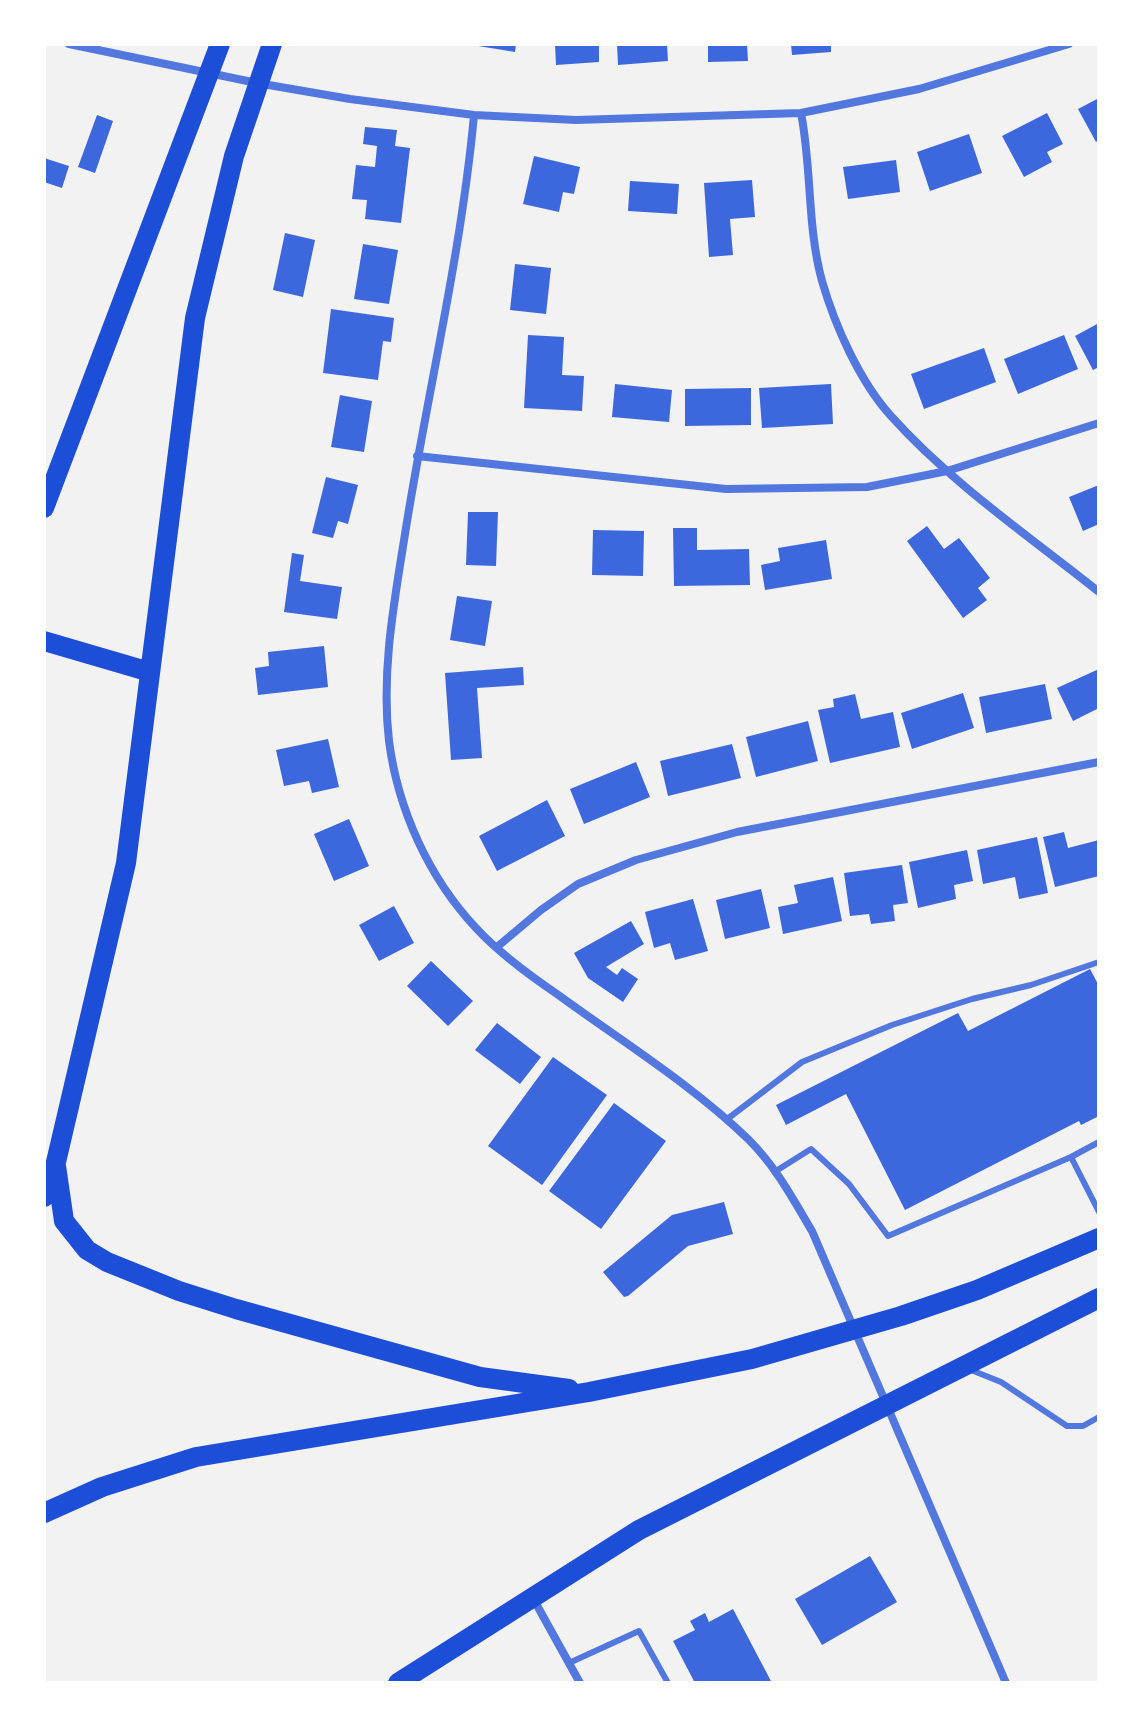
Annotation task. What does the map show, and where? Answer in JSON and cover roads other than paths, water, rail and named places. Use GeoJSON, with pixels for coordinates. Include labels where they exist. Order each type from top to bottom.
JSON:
{"type":"FeatureCollection","features":[{"type":"Feature","properties":{"kind":"main road"},"geometry":{"type":"LineString","coordinates":[[44,508],[220,44]]}},
{"type":"Feature","properties":{"kind":"main road"},"geometry":{"type":"LineString","coordinates":[[44,1197],[56,1162],[126,863],[195,318],[234,156],[272,44]]}},
{"type":"Feature","properties":{"kind":"main road"},"geometry":{"type":"LineString","coordinates":[[44,641],[150,672]]}},
{"type":"Feature","properties":{"kind":"main road"},"geometry":{"type":"LineString","coordinates":[[56,1162],[64,1221],[87,1250],[107,1262],[179,1291],[236,1309],[480,1377],[589,1392]]}},
{"type":"Feature","properties":{"kind":"main road"},"geometry":{"type":"LineString","coordinates":[[44,1513],[102,1487],[196,1457],[589,1392],[752,1359],[901,1316],[977,1290],[1099,1238]]}},
{"type":"Feature","properties":{"kind":"main road"},"geometry":{"type":"LineString","coordinates":[[398,1683],[420,1677],[532,1597],[639,1530],[1099,1299]]}},
{"type":"Feature","properties":{"kind":"street"},"geometry":{"type":"LineString","coordinates":[[69,44],[350,99],[474,115],[576,120],[801,113],[919,89],[1069,44]]}},
{"type":"Feature","properties":{"kind":"street"},"geometry":{"type":"LineString","coordinates":[[801,113],[807,146],[812,221],[822,281],[850,352],[867,385],[890,415],[947,471],[1099,592]]}},
{"type":"Feature","properties":{"kind":"street"},"geometry":{"type":"LineString","coordinates":[[474,115],[468,181],[417,456],[390,630],[386,693],[390,744],[400,791],[414,834],[434,873],[476,929],[531,975],[726,1120],[776,1171],[812,1231],[1006,1683]]}},
{"type":"Feature","properties":{"kind":"street"},"geometry":{"type":"LineString","coordinates":[[417,456],[726,489],[867,487],[947,471],[1099,423]]}},
{"type":"Feature","properties":{"kind":"street"},"geometry":{"type":"LineString","coordinates":[[497,947],[578,884],[636,860],[737,832],[1099,762]]}},
{"type":"Feature","properties":{"kind":"street"},"geometry":{"type":"LineString","coordinates":[[532,1597],[580,1683]]}},
{"type":"Feature","properties":{"kind":"lane"},"geometry":{"type":"LineString","coordinates":[[726,1120],[802,1062],[892,1025],[1099,962]]}},
{"type":"Feature","properties":{"kind":"lane"},"geometry":{"type":"LineString","coordinates":[[776,1171],[811,1149],[849,1184],[888,1236],[1099,1142]]}},
{"type":"Feature","properties":{"kind":"lane"},"geometry":{"type":"LineString","coordinates":[[1071,1157],[1099,1212]]}},
{"type":"Feature","properties":{"kind":"lane"},"geometry":{"type":"LineString","coordinates":[[963,1367],[1001,1382],[1067,1426],[1083,1426],[1099,1417]]}},
{"type":"Feature","properties":{"kind":"lane"},"geometry":{"type":"LineString","coordinates":[[569,1663],[639,1631],[668,1683]]}}]}
